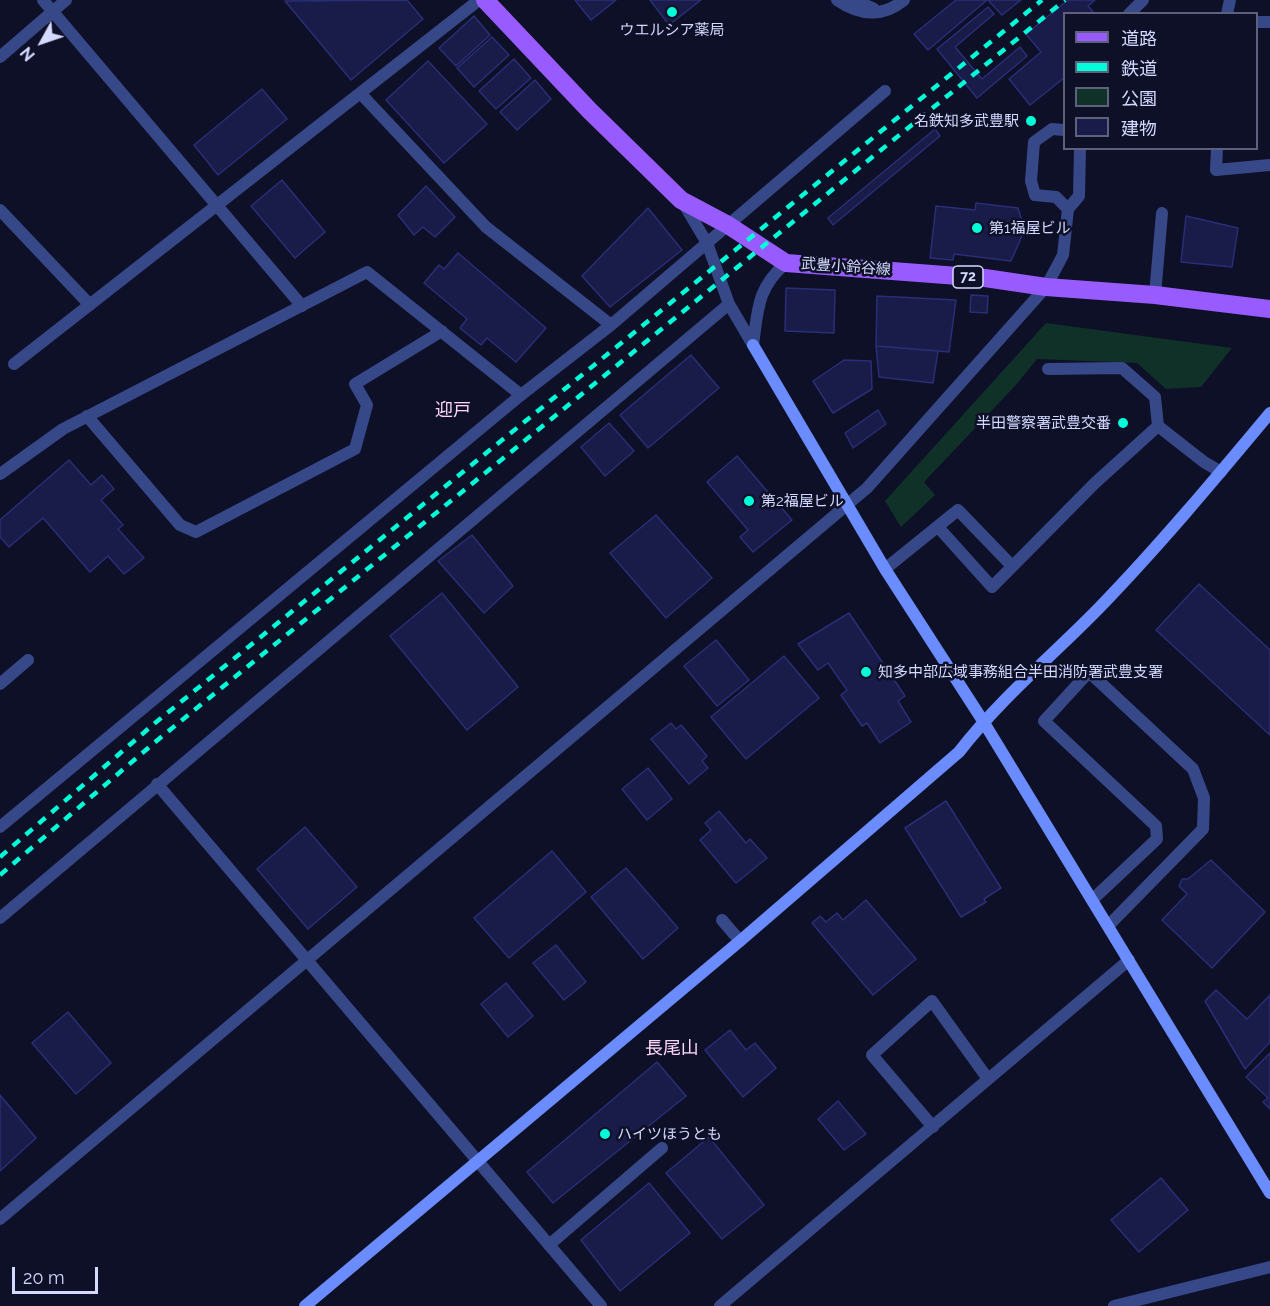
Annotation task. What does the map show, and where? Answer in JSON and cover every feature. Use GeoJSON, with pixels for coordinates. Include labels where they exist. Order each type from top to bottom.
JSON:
{"type":"FeatureCollection","features":[{"type":"Feature","properties":{"kind":"main road","name":"武豊小鈴谷線"},"geometry":{"type":"LineString","coordinates":[[485,0],[589,111],[681,200],[728,225],[786,263],[986,278],[1046,287],[1155,295],[1270,309]]}},
{"type":"Feature","properties":{"kind":"street"},"geometry":{"type":"LineString","coordinates":[[43,0],[302,306]]}},
{"type":"Feature","properties":{"kind":"street"},"geometry":{"type":"LineString","coordinates":[[0,57],[66,0]]}},
{"type":"Feature","properties":{"kind":"street"},"geometry":{"type":"LineString","coordinates":[[14,364],[479,0]]}},
{"type":"Feature","properties":{"kind":"street"},"geometry":{"type":"LineString","coordinates":[[837,0],[857,13],[881,12],[896,7],[904,0]]}},
{"type":"Feature","properties":{"kind":"street"},"geometry":{"type":"LineString","coordinates":[[855,0],[861,5],[881,12]]}},
{"type":"Feature","properties":{"kind":"street"},"geometry":{"type":"LineString","coordinates":[[1131,12],[1143,0]]}},
{"type":"Feature","properties":{"kind":"street"},"geometry":{"type":"LineString","coordinates":[[0,826],[521,395],[611,325],[885,91]]}},
{"type":"Feature","properties":{"kind":"street"},"geometry":{"type":"LineString","coordinates":[[361,94],[486,226],[611,325]]}},
{"type":"Feature","properties":{"kind":"street"},"geometry":{"type":"LineString","coordinates":[[1063,130],[1052,129],[1034,142],[1030,181],[1035,195],[1056,197],[1068,209]]}},
{"type":"Feature","properties":{"kind":"street"},"geometry":{"type":"LineString","coordinates":[[0,1219],[867,488],[1046,287],[1063,255],[1068,209],[1079,196],[1080,150]]}},
{"type":"Feature","properties":{"kind":"street"},"geometry":{"type":"LineString","coordinates":[[1217,150],[1216,170],[1270,165]]}},
{"type":"Feature","properties":{"kind":"street"},"geometry":{"type":"LineString","coordinates":[[681,200],[707,243],[729,304],[885,569],[983,721],[1269,1188]]}},
{"type":"Feature","properties":{"kind":"street"},"geometry":{"type":"LineString","coordinates":[[0,210],[90,305]]}},
{"type":"Feature","properties":{"kind":"street"},"geometry":{"type":"LineString","coordinates":[[1155,295],[1162,213]]}},
{"type":"Feature","properties":{"kind":"street"},"geometry":{"type":"LineString","coordinates":[[753,345],[761,295],[770,277],[786,263]]}},
{"type":"Feature","properties":{"kind":"street"},"geometry":{"type":"LineString","coordinates":[[0,474],[63,429],[367,272],[521,395]]}},
{"type":"Feature","properties":{"kind":"street"},"geometry":{"type":"LineString","coordinates":[[0,918],[729,304]]}},
{"type":"Feature","properties":{"kind":"street"},"geometry":{"type":"LineString","coordinates":[[87,416],[180,525],[196,532],[355,449],[367,405],[355,384],[442,331]]}},
{"type":"Feature","properties":{"kind":"street"},"geometry":{"type":"LineString","coordinates":[[1048,369],[1122,368],[1155,397],[1158,426],[1204,462],[1221,472]]}},
{"type":"Feature","properties":{"kind":"street"},"geometry":{"type":"LineString","coordinates":[[305,1306],[740,941],[960,752],[983,721],[1101,606],[1221,472],[1270,413]]}},
{"type":"Feature","properties":{"kind":"street"},"geometry":{"type":"LineString","coordinates":[[938,527],[992,587],[1095,483],[1158,426]]}},
{"type":"Feature","properties":{"kind":"street"},"geometry":{"type":"LineString","coordinates":[[885,569],[958,510],[1012,566]]}},
{"type":"Feature","properties":{"kind":"street"},"geometry":{"type":"LineString","coordinates":[[0,684],[28,660]]}},
{"type":"Feature","properties":{"kind":"street"},"geometry":{"type":"LineString","coordinates":[[1092,900],[1157,839],[1156,826],[1044,720],[1089,672],[1193,769],[1204,798],[1203,829],[1108,926]]}},
{"type":"Feature","properties":{"kind":"street"},"geometry":{"type":"LineString","coordinates":[[157,784],[601,1306]]}},
{"type":"Feature","properties":{"kind":"street"},"geometry":{"type":"LineString","coordinates":[[722,920],[740,941]]}},
{"type":"Feature","properties":{"kind":"street"},"geometry":{"type":"LineString","coordinates":[[720,1306],[1129,960]]}},
{"type":"Feature","properties":{"kind":"street"},"geometry":{"type":"LineString","coordinates":[[933,1127],[872,1055],[932,1001],[988,1079]]}},
{"type":"Feature","properties":{"kind":"street"},"geometry":{"type":"LineString","coordinates":[[549,1245],[662,1148]]}},
{"type":"Feature","properties":{"kind":"street"},"geometry":{"type":"LineString","coordinates":[[1113,1306],[1270,1267]]}},
{"type":"Feature","properties":{"kind":"green space"},"geometry":{"type":"Polygon","coordinates":[[[1046,323],[1232,348],[1201,387],[1166,389],[1137,363],[1037,359],[1015,386],[924,482],[935,495],[901,527],[885,501],[1046,323]]]}},
{"type":"Feature","properties":{"kind":"building"},"geometry":{"type":"Polygon","coordinates":[[[407,0],[423,19],[351,80],[285,1],[407,0]]]}},
{"type":"Feature","properties":{"kind":"building"},"geometry":{"type":"Polygon","coordinates":[[[575,0],[616,0],[591,20],[575,0]]]}},
{"type":"Feature","properties":{"kind":"building","name":"ウエルシア薬局"},"geometry":{"type":"Polygon","coordinates":[[[650,0],[701,0],[669,25],[650,0]]]}},
{"type":"Feature","properties":{"kind":"building"},"geometry":{"type":"Polygon","coordinates":[[[956,0],[987,0],[928,50],[914,34],[956,0]]]}},
{"type":"Feature","properties":{"kind":"building"},"geometry":{"type":"Polygon","coordinates":[[[988,0],[1021,0],[1002,15],[988,0]]]}},
{"type":"Feature","properties":{"kind":"building"},"geometry":{"type":"Polygon","coordinates":[[[1068,0],[1095,0],[1088,6],[1093,12],[1063,12],[1063,79],[1030,105],[1009,79],[1041,52],[1026,34],[1068,0]]]}},
{"type":"Feature","properties":{"kind":"building"},"geometry":{"type":"Polygon","coordinates":[[[988,7],[994,14],[955,47],[982,79],[1020,47],[1027,56],[977,98],[937,49],[988,7]]]}},
{"type":"Feature","properties":{"kind":"building"},"geometry":{"type":"Polygon","coordinates":[[[474,16],[490,35],[456,66],[439,48],[474,16]]]}},
{"type":"Feature","properties":{"kind":"building"},"geometry":{"type":"Polygon","coordinates":[[[492,37],[509,55],[474,87],[457,68],[492,37]]]}},
{"type":"Feature","properties":{"kind":"building"},"geometry":{"type":"Polygon","coordinates":[[[514,59],[531,78],[496,109],[479,91],[514,59]]]}},
{"type":"Feature","properties":{"kind":"building"},"geometry":{"type":"Polygon","coordinates":[[[428,61],[487,124],[444,163],[386,100],[428,61]]]}},
{"type":"Feature","properties":{"kind":"building"},"geometry":{"type":"Polygon","coordinates":[[[535,80],[551,99],[517,130],[500,112],[535,80]]]}},
{"type":"Feature","properties":{"kind":"building"},"geometry":{"type":"Polygon","coordinates":[[[262,89],[287,119],[218,175],[194,145],[262,89]]]}},
{"type":"Feature","properties":{"kind":"building"},"geometry":{"type":"Polygon","coordinates":[[[935,129],[940,136],[833,225],[828,218],[935,129]]]}},
{"type":"Feature","properties":{"kind":"building"},"geometry":{"type":"Polygon","coordinates":[[[282,180],[325,232],[295,258],[251,206],[282,180]]]}},
{"type":"Feature","properties":{"kind":"building"},"geometry":{"type":"Polygon","coordinates":[[[426,186],[455,217],[435,237],[423,227],[414,235],[398,215],[426,186]]]}},
{"type":"Feature","properties":{"kind":"building","name":"第1福屋ビル"},"geometry":{"type":"Polygon","coordinates":[[[976,203],[1018,208],[1022,221],[1022,236],[1011,261],[954,254],[953,260],[930,258],[936,206],[975,210],[976,203]]]}},
{"type":"Feature","properties":{"kind":"building"},"geometry":{"type":"Polygon","coordinates":[[[648,208],[682,250],[610,307],[582,276],[648,208]]]}},
{"type":"Feature","properties":{"kind":"building"},"geometry":{"type":"Polygon","coordinates":[[[1186,216],[1238,228],[1232,267],[1181,262],[1186,216]]]}},
{"type":"Feature","properties":{"kind":"building"},"geometry":{"type":"Polygon","coordinates":[[[458,253],[546,328],[516,362],[487,338],[481,345],[460,328],[467,319],[424,283],[439,265],[444,269],[458,253]]]}},
{"type":"Feature","properties":{"kind":"building"},"geometry":{"type":"Polygon","coordinates":[[[786,288],[835,290],[834,333],[785,331],[786,288]]]}},
{"type":"Feature","properties":{"kind":"building"},"geometry":{"type":"Polygon","coordinates":[[[971,295],[988,296],[987,313],[970,312],[971,295]]]}},
{"type":"Feature","properties":{"kind":"building"},"geometry":{"type":"Polygon","coordinates":[[[877,296],[956,300],[949,352],[876,346],[877,296]]]}},
{"type":"Feature","properties":{"kind":"building"},"geometry":{"type":"Polygon","coordinates":[[[876,346],[938,351],[933,383],[879,377],[876,346]]]}},
{"type":"Feature","properties":{"kind":"building"},"geometry":{"type":"Polygon","coordinates":[[[691,355],[719,388],[648,448],[620,415],[691,355]]]}},
{"type":"Feature","properties":{"kind":"building"},"geometry":{"type":"Polygon","coordinates":[[[844,360],[871,361],[872,389],[833,413],[813,381],[844,360]]]}},
{"type":"Feature","properties":{"kind":"building"},"geometry":{"type":"Polygon","coordinates":[[[878,410],[886,424],[853,448],[845,433],[878,410]]]}},
{"type":"Feature","properties":{"kind":"building"},"geometry":{"type":"Polygon","coordinates":[[[609,423],[634,451],[605,476],[581,447],[609,423]]]}},
{"type":"Feature","properties":{"kind":"building","name":"第2福屋ビル"},"geometry":{"type":"Polygon","coordinates":[[[737,456],[792,520],[753,552],[740,537],[748,530],[707,482],[737,456]]]}},
{"type":"Feature","properties":{"kind":"building"},"geometry":{"type":"Polygon","coordinates":[[[69,460],[91,485],[102,475],[114,489],[101,500],[123,525],[118,529],[144,558],[124,574],[108,556],[90,572],[43,518],[9,547],[0,537],[0,520],[69,460]]]}},
{"type":"Feature","properties":{"kind":"building"},"geometry":{"type":"Polygon","coordinates":[[[656,515],[712,578],[666,618],[610,553],[656,515]]]}},
{"type":"Feature","properties":{"kind":"building"},"geometry":{"type":"Polygon","coordinates":[[[472,535],[513,586],[484,613],[438,561],[472,535]]]}},
{"type":"Feature","properties":{"kind":"building"},"geometry":{"type":"Polygon","coordinates":[[[1199,584],[1270,650],[1270,735],[1156,630],[1199,584]]]}},
{"type":"Feature","properties":{"kind":"building"},"geometry":{"type":"Polygon","coordinates":[[[442,593],[518,687],[467,730],[390,636],[442,593]]]}},
{"type":"Feature","properties":{"kind":"building"},"geometry":{"type":"Polygon","coordinates":[[[849,613],[905,696],[898,701],[911,722],[880,743],[867,723],[862,726],[841,695],[847,690],[828,663],[818,670],[798,644],[849,613]]]}},
{"type":"Feature","properties":{"kind":"building"},"geometry":{"type":"Polygon","coordinates":[[[716,640],[749,680],[717,706],[684,666],[716,640]]]}},
{"type":"Feature","properties":{"kind":"building"},"geometry":{"type":"Polygon","coordinates":[[[784,656],[819,698],[746,759],[711,717],[784,656]]]}},
{"type":"Feature","properties":{"kind":"building"},"geometry":{"type":"Polygon","coordinates":[[[671,723],[676,729],[681,725],[707,756],[702,761],[708,768],[689,784],[651,739],[671,723]]]}},
{"type":"Feature","properties":{"kind":"building"},"geometry":{"type":"Polygon","coordinates":[[[648,768],[672,799],[647,820],[622,789],[648,768]]]}},
{"type":"Feature","properties":{"kind":"building"},"geometry":{"type":"Polygon","coordinates":[[[946,801],[1001,888],[984,899],[986,902],[961,917],[905,828],[946,801]]]}},
{"type":"Feature","properties":{"kind":"building"},"geometry":{"type":"Polygon","coordinates":[[[719,811],[746,843],[750,839],[767,858],[736,883],[700,840],[711,830],[705,823],[719,811]]]}},
{"type":"Feature","properties":{"kind":"building"},"geometry":{"type":"Polygon","coordinates":[[[305,827],[357,887],[308,929],[257,869],[305,827]]]}},
{"type":"Feature","properties":{"kind":"building"},"geometry":{"type":"Polygon","coordinates":[[[552,851],[586,892],[509,958],[474,918],[552,851]]]}},
{"type":"Feature","properties":{"kind":"building"},"geometry":{"type":"Polygon","coordinates":[[[1211,860],[1265,912],[1212,968],[1162,920],[1187,894],[1179,886],[1182,879],[1188,879],[1211,860]]]}},
{"type":"Feature","properties":{"kind":"building"},"geometry":{"type":"Polygon","coordinates":[[[626,868],[678,928],[643,959],[591,897],[626,868]]]}},
{"type":"Feature","properties":{"kind":"building"},"geometry":{"type":"Polygon","coordinates":[[[866,900],[916,959],[873,995],[812,923],[820,916],[826,922],[837,913],[843,920],[866,900]]]}},
{"type":"Feature","properties":{"kind":"building"},"geometry":{"type":"Polygon","coordinates":[[[556,945],[586,982],[564,1000],[533,963],[556,945]]]}},
{"type":"Feature","properties":{"kind":"building"},"geometry":{"type":"Polygon","coordinates":[[[506,983],[533,1016],[508,1037],[481,1004],[506,983]]]}},
{"type":"Feature","properties":{"kind":"building"},"geometry":{"type":"Polygon","coordinates":[[[1216,990],[1247,1019],[1270,995],[1270,1042],[1245,1069],[1205,1001],[1216,990]]]}},
{"type":"Feature","properties":{"kind":"building"},"geometry":{"type":"Polygon","coordinates":[[[68,1012],[111,1063],[76,1094],[32,1043],[68,1012]]]}},
{"type":"Feature","properties":{"kind":"building"},"geometry":{"type":"Polygon","coordinates":[[[730,1030],[746,1050],[755,1043],[776,1068],[743,1097],[705,1050],[730,1030]]]}},
{"type":"Feature","properties":{"kind":"building"},"geometry":{"type":"Polygon","coordinates":[[[1270,1053],[1270,1109],[1263,1102],[1268,1098],[1246,1077],[1270,1053]]]}},
{"type":"Feature","properties":{"kind":"building","name":"ハイツほうとも"},"geometry":{"type":"Polygon","coordinates":[[[657,1062],[686,1096],[553,1203],[527,1172],[657,1062]]]}},
{"type":"Feature","properties":{"kind":"building"},"geometry":{"type":"Polygon","coordinates":[[[0,1095],[36,1138],[0,1171],[0,1095]]]}},
{"type":"Feature","properties":{"kind":"building"},"geometry":{"type":"Polygon","coordinates":[[[838,1101],[866,1134],[844,1150],[818,1119],[838,1101]]]}},
{"type":"Feature","properties":{"kind":"building"},"geometry":{"type":"Polygon","coordinates":[[[709,1137],[764,1205],[722,1239],[666,1173],[709,1137]]]}},
{"type":"Feature","properties":{"kind":"building"},"geometry":{"type":"Polygon","coordinates":[[[1161,1178],[1188,1210],[1139,1252],[1111,1220],[1161,1178]]]}},
{"type":"Feature","properties":{"kind":"building"},"geometry":{"type":"Polygon","coordinates":[[[649,1183],[690,1233],[620,1291],[581,1240],[649,1183]]]}},
{"type":"Feature","properties":{"kind":"railway"},"geometry":{"type":"LineString","coordinates":[[0,857],[155,723],[1042,0]]}},
{"type":"Feature","properties":{"kind":"railway"},"geometry":{"type":"LineString","coordinates":[[0,875],[154,743],[1065,0]]}},
{"type":"Feature","properties":{"kind":"place","name":"ウエルシア薬局"},"geometry":{"type":"Point","coordinates":[672,12]}},
{"type":"Feature","properties":{"kind":"place","name":"名鉄知多武豊駅"},"geometry":{"type":"Point","coordinates":[1031,121]}},
{"type":"Feature","properties":{"kind":"place","name":"第1福屋ビル"},"geometry":{"type":"Point","coordinates":[977,228]}},
{"type":"Feature","properties":{"kind":"place","name":"半田警察署武豊交番"},"geometry":{"type":"Point","coordinates":[1123,423]}},
{"type":"Feature","properties":{"kind":"place","name":"第2福屋ビル"},"geometry":{"type":"Point","coordinates":[749,501]}},
{"type":"Feature","properties":{"kind":"place","name":"知多中部広域事務組合半田消防署武豊支署"},"geometry":{"type":"Point","coordinates":[866,672]}},
{"type":"Feature","properties":{"kind":"place","name":"ハイツほうとも"},"geometry":{"type":"Point","coordinates":[605,1134]}},
{"type":"Feature","properties":{"kind":"district","name":"迎戸"},"geometry":{"type":"Point","coordinates":[453,411]}},
{"type":"Feature","properties":{"kind":"district","name":"長尾山"},"geometry":{"type":"Point","coordinates":[672,1049]}}]}
